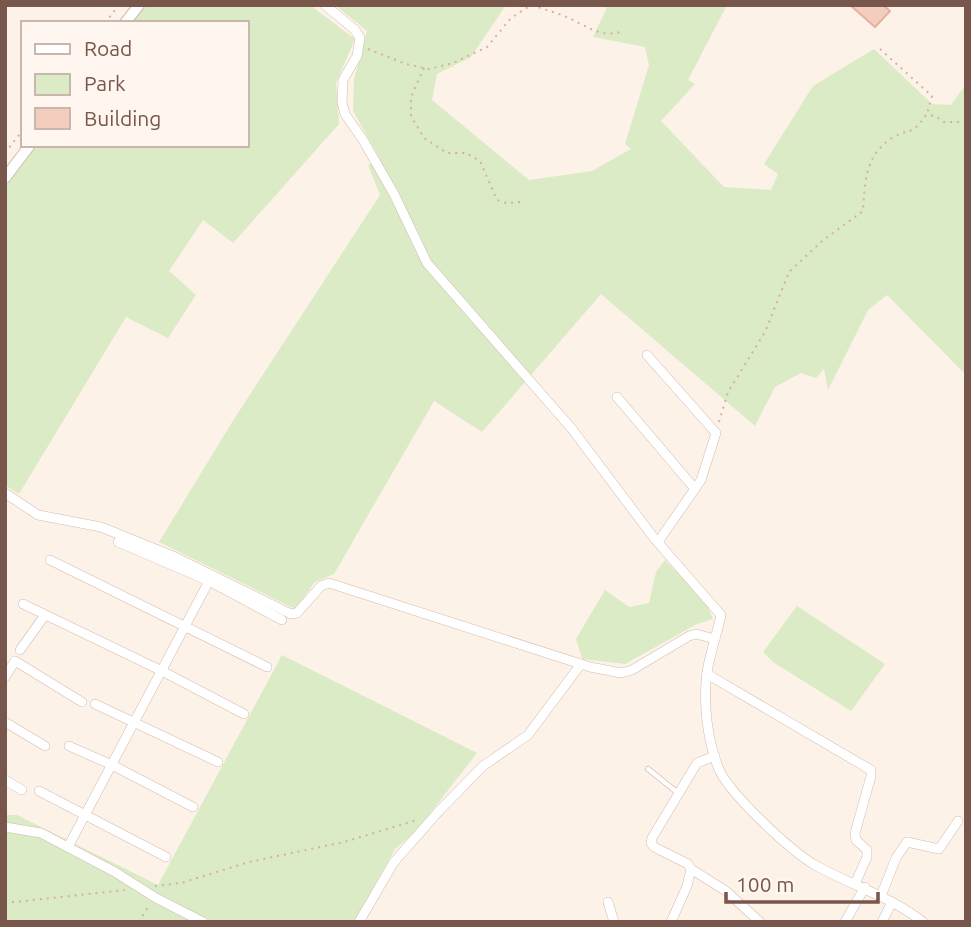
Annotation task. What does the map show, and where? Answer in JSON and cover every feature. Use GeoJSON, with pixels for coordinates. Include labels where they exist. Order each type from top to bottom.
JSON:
{"type":"FeatureCollection","features":[{"type":"Feature","properties":{"kind":"street"},"geometry":{"type":"LineString","coordinates":[[127,21],[139,5]]}},
{"type":"Feature","properties":{"kind":"street"},"geometry":{"type":"LineString","coordinates":[[325,5],[355,30],[360,38],[360,47],[343,80],[342,102],[345,114],[394,194],[427,263],[572,429],[658,542],[721,615],[707,674],[707,720],[718,769],[762,822],[811,863],[881,896],[923,922]]}},
{"type":"Feature","properties":{"kind":"street"},"geometry":{"type":"LineString","coordinates":[[5,178],[28,147]]}},
{"type":"Feature","properties":{"kind":"street"},"geometry":{"type":"LineString","coordinates":[[647,355],[716,433],[701,480],[658,542]]}},
{"type":"Feature","properties":{"kind":"street"},"geometry":{"type":"LineString","coordinates":[[617,397],[695,489]]}},
{"type":"Feature","properties":{"kind":"street"},"geometry":{"type":"LineString","coordinates":[[5,493],[38,515],[101,527],[175,557],[291,614],[297,613],[321,586],[329,583],[581,664],[621,673],[632,670],[688,636],[696,634],[715,639]]}},
{"type":"Feature","properties":{"kind":"street"},"geometry":{"type":"LineString","coordinates":[[118,542],[209,581],[282,620]]}},
{"type":"Feature","properties":{"kind":"street"},"geometry":{"type":"LineString","coordinates":[[50,560],[267,667]]}},
{"type":"Feature","properties":{"kind":"street"},"geometry":{"type":"LineString","coordinates":[[68,847],[209,581]]}},
{"type":"Feature","properties":{"kind":"street"},"geometry":{"type":"LineString","coordinates":[[23,604],[244,714]]}},
{"type":"Feature","properties":{"kind":"street"},"geometry":{"type":"LineString","coordinates":[[20,650],[45,615]]}},
{"type":"Feature","properties":{"kind":"street"},"geometry":{"type":"LineString","coordinates":[[6,676],[15,660],[82,702]]}},
{"type":"Feature","properties":{"kind":"street"},"geometry":{"type":"LineString","coordinates":[[359,922],[394,862],[483,766],[528,735],[581,664]]}},
{"type":"Feature","properties":{"kind":"street"},"geometry":{"type":"LineString","coordinates":[[707,674],[871,770],[855,833],[856,840],[867,850],[867,857],[860,886],[845,922]]}},
{"type":"Feature","properties":{"kind":"street"},"geometry":{"type":"LineString","coordinates":[[95,704],[218,762]]}},
{"type":"Feature","properties":{"kind":"street"},"geometry":{"type":"LineString","coordinates":[[5,722],[44,746]]}},
{"type":"Feature","properties":{"kind":"street"},"geometry":{"type":"LineString","coordinates":[[69,746],[193,807]]}},
{"type":"Feature","properties":{"kind":"street"},"geometry":{"type":"LineString","coordinates":[[715,756],[697,763],[651,843],[688,864],[691,869],[726,891],[760,922]]}},
{"type":"Feature","properties":{"kind":"street"},"geometry":{"type":"LineString","coordinates":[[5,780],[22,790]]}},
{"type":"Feature","properties":{"kind":"street"},"geometry":{"type":"LineString","coordinates":[[39,791],[166,857]]}},
{"type":"Feature","properties":{"kind":"street"},"geometry":{"type":"LineString","coordinates":[[881,896],[907,842],[939,849],[958,821]]}},
{"type":"Feature","properties":{"kind":"street"},"geometry":{"type":"LineString","coordinates":[[5,827],[41,832],[203,922]]}},
{"type":"Feature","properties":{"kind":"street"},"geometry":{"type":"LineString","coordinates":[[671,922],[687,886],[691,869]]}},
{"type":"Feature","properties":{"kind":"street"},"geometry":{"type":"LineString","coordinates":[[608,902],[614,922]]}},
{"type":"Feature","properties":{"kind":"street"},"geometry":{"type":"LineString","coordinates":[[882,922],[892,902]]}},
{"type":"Feature","properties":{"kind":"lane"},"geometry":{"type":"LineString","coordinates":[[648,769],[678,793]]}},
{"type":"Feature","properties":{"kind":"path"},"geometry":{"type":"LineString","coordinates":[[107,21],[119,5]]}},
{"type":"Feature","properties":{"kind":"path"},"geometry":{"type":"LineString","coordinates":[[360,47],[429,69],[487,47],[511,18],[532,5],[570,18],[590,30],[613,34],[620,32]]}},
{"type":"Feature","properties":{"kind":"path"},"geometry":{"type":"LineString","coordinates":[[716,433],[728,393],[765,332],[789,272],[822,241],[863,211],[865,177],[872,155],[893,137],[916,130],[926,115],[932,96],[880,49]]}},
{"type":"Feature","properties":{"kind":"path"},"geometry":{"type":"LineString","coordinates":[[424,68],[411,97],[411,116],[424,138],[447,153],[466,153],[480,161],[496,200],[506,203],[520,202]]}},
{"type":"Feature","properties":{"kind":"path"},"geometry":{"type":"LineString","coordinates":[[926,115],[935,116],[944,122],[966,122]]}},
{"type":"Feature","properties":{"kind":"path"},"geometry":{"type":"LineString","coordinates":[[5,153],[21,133]]}},
{"type":"Feature","properties":{"kind":"path"},"geometry":{"type":"LineString","coordinates":[[5,903],[181,883],[249,862],[344,842],[435,815]]}},
{"type":"Feature","properties":{"kind":"green space"},"geometry":{"type":"Polygon","coordinates":[[[145,5],[310,5],[355,39],[336,83],[339,124],[233,243],[203,220],[169,271],[196,295],[168,338],[126,317],[19,494],[5,485],[5,184],[33,147],[248,147],[248,21],[133,21],[145,5]]]}},
{"type":"Feature","properties":{"kind":"green space"},"geometry":{"type":"Polygon","coordinates":[[[335,5],[506,5],[471,57],[437,74],[432,100],[529,180],[592,171],[631,149],[625,144],[649,65],[645,47],[593,37],[608,5],[727,5],[688,80],[695,84],[661,121],[724,187],[771,190],[778,174],[764,164],[813,86],[874,49],[932,104],[951,105],[966,84],[966,375],[887,295],[868,310],[828,390],[824,369],[816,378],[801,373],[775,387],[755,426],[601,294],[482,432],[434,401],[334,574],[315,582],[295,609],[159,542],[234,419],[380,195],[368,165],[380,159],[353,111],[354,79],[367,31],[335,5]]]}},
{"type":"Feature","properties":{"kind":"green space"},"geometry":{"type":"Polygon","coordinates":[[[665,560],[706,602],[713,619],[697,624],[625,664],[582,659],[576,639],[605,590],[629,607],[649,603],[656,572],[665,560]]]}},
{"type":"Feature","properties":{"kind":"green space"},"geometry":{"type":"Polygon","coordinates":[[[797,606],[885,664],[851,711],[773,662],[763,652],[797,606]]]}},
{"type":"Feature","properties":{"kind":"green space"},"geometry":{"type":"Polygon","coordinates":[[[282,655],[477,753],[417,830],[395,849],[354,922],[5,922],[5,815],[17,815],[158,885],[282,655]]]}},
{"type":"Feature","properties":{"kind":"building"},"geometry":{"type":"Polygon","coordinates":[[[850,5],[883,5],[890,11],[875,27],[850,5]]]}}]}
